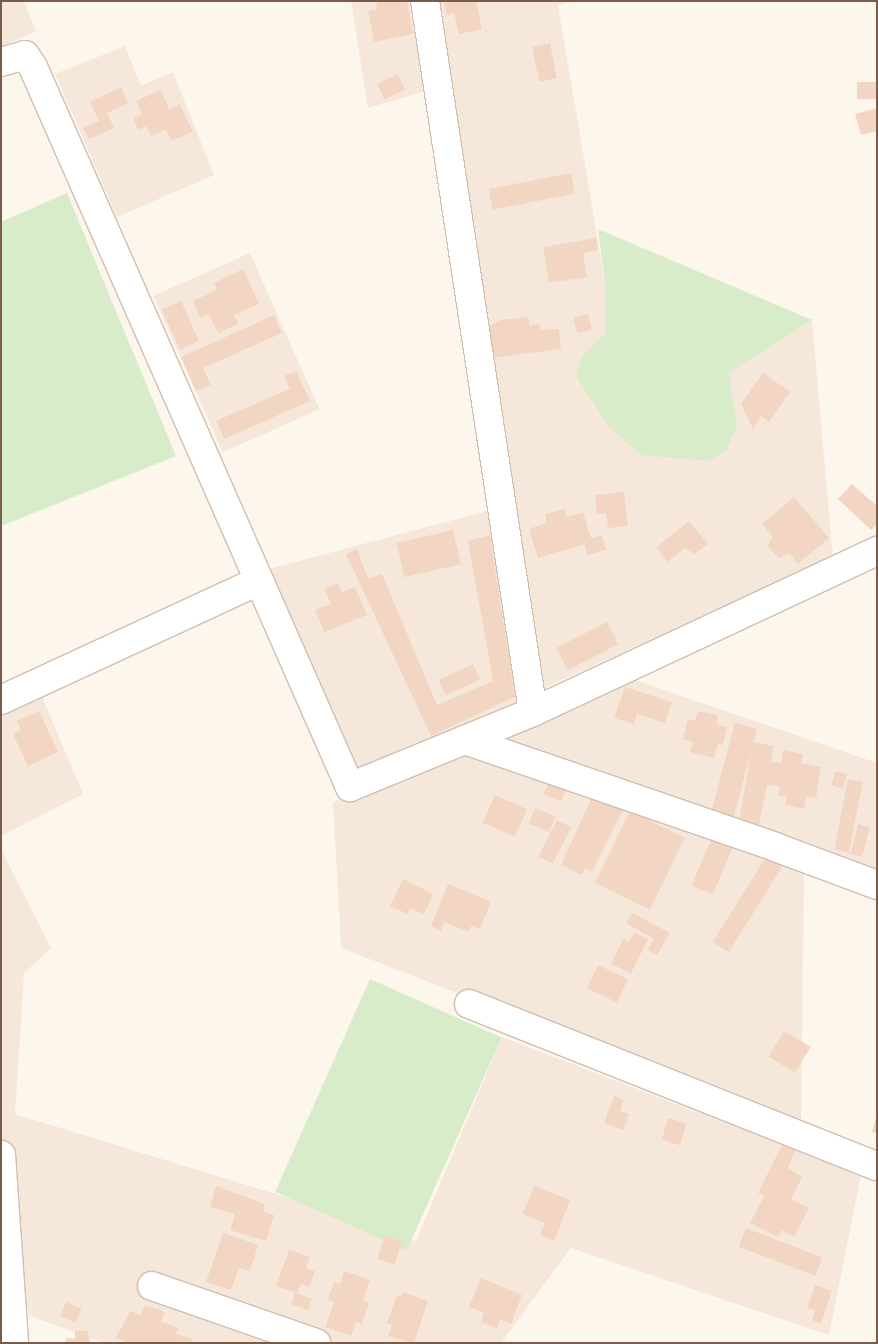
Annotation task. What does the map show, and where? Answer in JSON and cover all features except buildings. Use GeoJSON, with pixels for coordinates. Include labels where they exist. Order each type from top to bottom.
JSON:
{"type":"FeatureCollection","features":[{"type":"Feature","properties":{"kind":"street"},"geometry":{"type":"LineString","coordinates":[[425,1],[533,712]]}},
{"type":"Feature","properties":{"kind":"street"},"geometry":{"type":"LineString","coordinates":[[1,62],[25,56],[33,67],[350,787],[533,712],[877,551]]}},
{"type":"Feature","properties":{"kind":"street"},"geometry":{"type":"LineString","coordinates":[[1,700],[259,581]]}},
{"type":"Feature","properties":{"kind":"street"},"geometry":{"type":"LineString","coordinates":[[465,740],[775,847],[877,886]]}},
{"type":"Feature","properties":{"kind":"street"},"geometry":{"type":"LineString","coordinates":[[469,1004],[877,1166]]}},
{"type":"Feature","properties":{"kind":"street"},"geometry":{"type":"LineString","coordinates":[[1,1155],[14,1343]]}},
{"type":"Feature","properties":{"kind":"street"},"geometry":{"type":"LineString","coordinates":[[152,1286],[316,1343]]}},
{"type":"Feature","properties":{"kind":"shaded area"},"geometry":{"type":"Polygon","coordinates":[[[1,1],[24,1],[36,31],[1,47],[1,1]]]}},
{"type":"Feature","properties":{"kind":"shaded area"},"geometry":{"type":"Polygon","coordinates":[[[351,1],[409,1],[425,91],[368,108],[351,1]]]}},
{"type":"Feature","properties":{"kind":"shaded area"},"geometry":{"type":"Polygon","coordinates":[[[433,1],[573,1],[558,5],[605,283],[606,333],[583,354],[737,425],[729,373],[812,320],[833,558],[542,689],[433,1]]]}},
{"type":"Feature","properties":{"kind":"shaded area"},"geometry":{"type":"Polygon","coordinates":[[[125,46],[141,86],[173,72],[214,175],[117,217],[55,74],[125,46]]]}},
{"type":"Feature","properties":{"kind":"shaded area"},"geometry":{"type":"Polygon","coordinates":[[[250,253],[320,409],[223,452],[153,296],[250,253]]]}},
{"type":"Feature","properties":{"kind":"shaded area"},"geometry":{"type":"Polygon","coordinates":[[[491,510],[521,704],[357,771],[269,569],[491,510]]]}},
{"type":"Feature","properties":{"kind":"shaded area"},"geometry":{"type":"Polygon","coordinates":[[[632,679],[877,763],[877,874],[497,737],[632,679]]]}},
{"type":"Feature","properties":{"kind":"shaded area"},"geometry":{"type":"Polygon","coordinates":[[[41,694],[83,794],[1,836],[1,713],[41,694]]]}},
{"type":"Feature","properties":{"kind":"shaded area"},"geometry":{"type":"Polygon","coordinates":[[[464,751],[804,868],[801,1126],[341,948],[333,802],[464,751]]]}},
{"type":"Feature","properties":{"kind":"shaded area"},"geometry":{"type":"Polygon","coordinates":[[[1,849],[51,948],[24,973],[15,1114],[292,1199],[416,1241],[502,1037],[861,1175],[829,1335],[571,1248],[501,1343],[104,1343],[28,1315],[19,1256],[1,1257],[1,849]]]}},
{"type":"Feature","properties":{"kind":"green space"},"geometry":{"type":"Polygon","coordinates":[[[67,193],[176,456],[1,526],[1,222],[67,193]]]}},
{"type":"Feature","properties":{"kind":"green space"},"geometry":{"type":"Polygon","coordinates":[[[598,229],[812,320],[729,373],[737,425],[727,450],[708,461],[641,455],[609,427],[576,376],[583,354],[606,333],[605,283],[598,229]]]}},
{"type":"Feature","properties":{"kind":"green space"},"geometry":{"type":"Polygon","coordinates":[[[370,979],[502,1038],[407,1250],[275,1192],[370,979]]]}}]}
